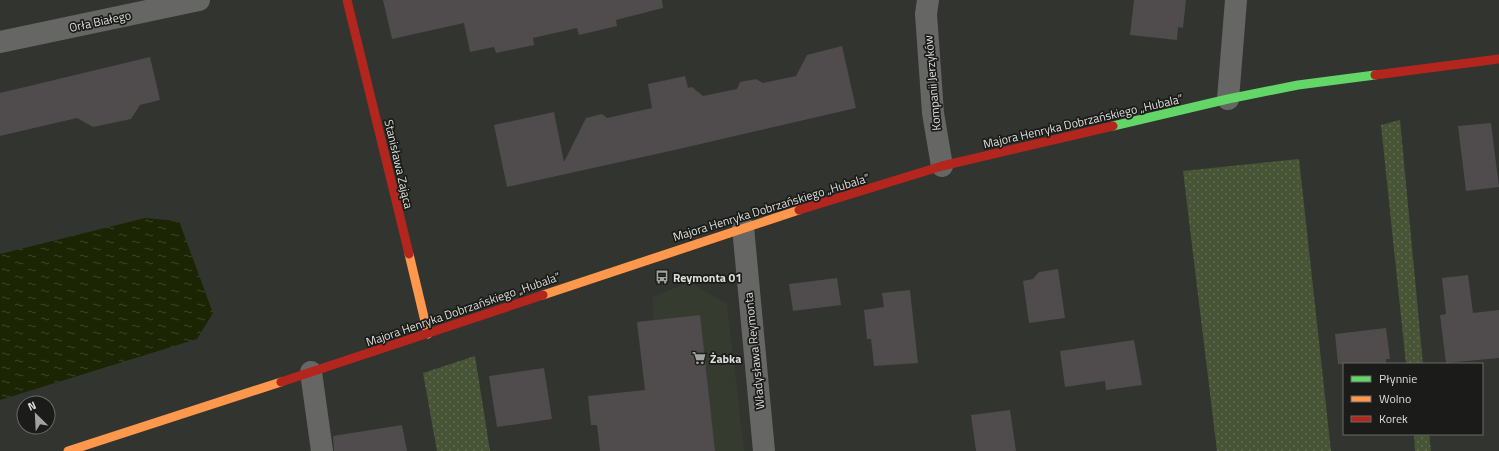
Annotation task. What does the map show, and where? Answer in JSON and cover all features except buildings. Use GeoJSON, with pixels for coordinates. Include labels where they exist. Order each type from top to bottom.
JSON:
{"type":"FeatureCollection","features":[{"type":"Feature","properties":{"kind":"street","name":"Orła Białego"},"geometry":{"type":"LineString","coordinates":[[0,42],[199,0]]}},
{"type":"Feature","properties":{"kind":"street","name":"Stanisława Zająca"},"geometry":{"type":"LineString","coordinates":[[347,0],[428,334]]}},
{"type":"Feature","properties":{"kind":"street","name":"Kompanii Jerzyków"},"geometry":{"type":"LineString","coordinates":[[928,0],[926,14],[933,113],[942,166]]}},
{"type":"Feature","properties":{"kind":"street"},"geometry":{"type":"LineString","coordinates":[[1228,99],[1236,0]]}},
{"type":"Feature","properties":{"kind":"street","name":"Majora Henryka Dobrzańskiego „Hubala”"},"geometry":{"type":"LineString","coordinates":[[68,451],[428,334],[743,227],[942,166],[1228,99],[1298,85],[1499,59]]}},
{"type":"Feature","properties":{"kind":"street","name":"Władysława Reymonta"},"geometry":{"type":"LineString","coordinates":[[743,227],[764,451]]}},
{"type":"Feature","properties":{"kind":"street"},"geometry":{"type":"LineString","coordinates":[[311,372],[322,451]]}},
{"type":"Feature","properties":{"kind":"shaded area"},"geometry":{"type":"Polygon","coordinates":[[[1400,120],[1423,363],[1406,363],[1381,125],[1400,120]]]}},
{"type":"Feature","properties":{"kind":"shaded area"},"geometry":{"type":"Polygon","coordinates":[[[1299,159],[1331,451],[1217,451],[1183,171],[1299,159]]]}},
{"type":"Feature","properties":{"kind":"shaded area"},"geometry":{"type":"Polygon","coordinates":[[[690,282],[727,304],[744,451],[652,451],[637,322],[654,320],[652,297],[690,282]]]}},
{"type":"Feature","properties":{"kind":"shaded area"},"geometry":{"type":"Polygon","coordinates":[[[475,356],[490,451],[437,451],[423,373],[475,356]]]}},
{"type":"Feature","properties":{"kind":"shaded area"},"geometry":{"type":"Polygon","coordinates":[[[1414,435],[1429,435],[1431,451],[1415,451],[1414,435]]]}},
{"type":"Feature","properties":{"kind":"water"},"geometry":{"type":"Polygon","coordinates":[[[145,218],[179,221],[213,313],[197,339],[0,400],[0,254],[145,218]]]}},
{"type":"Feature","properties":{"kind":"traffic: fast"},"geometry":{"type":"LineString","coordinates":[[1113,126],[1228,99],[1298,85],[1375,75]]}},
{"type":"Feature","properties":{"kind":"traffic: slow"},"geometry":{"type":"LineString","coordinates":[[543,295],[799,210]]}},
{"type":"Feature","properties":{"kind":"traffic: slow"},"geometry":{"type":"LineString","coordinates":[[409,254],[428,334]]}},
{"type":"Feature","properties":{"kind":"traffic: slow"},"geometry":{"type":"LineString","coordinates":[[68,451],[281,382]]}},
{"type":"Feature","properties":{"kind":"traffic: jam"},"geometry":{"type":"LineString","coordinates":[[347,0],[409,254]]}},
{"type":"Feature","properties":{"kind":"traffic: jam"},"geometry":{"type":"LineString","coordinates":[[1375,75],[1499,59]]}},
{"type":"Feature","properties":{"kind":"traffic: jam"},"geometry":{"type":"LineString","coordinates":[[799,210],[942,166],[1113,126]]}},
{"type":"Feature","properties":{"kind":"traffic: jam"},"geometry":{"type":"LineString","coordinates":[[281,382],[543,295]]}},
{"type":"Feature","properties":{"kind":"place","name":"Reymonta 01"},"geometry":{"type":"Point","coordinates":[662,277]}},
{"type":"Feature","properties":{"kind":"place","name":"Żabka"},"geometry":{"type":"Point","coordinates":[699,358]}}]}
